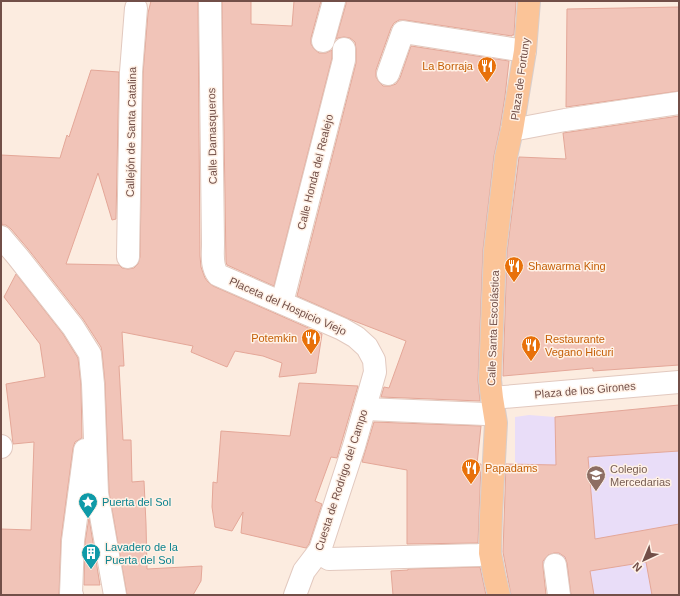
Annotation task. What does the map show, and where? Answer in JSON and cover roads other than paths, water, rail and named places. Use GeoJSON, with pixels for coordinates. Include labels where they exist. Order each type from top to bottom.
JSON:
{"type":"FeatureCollection","features":[{"type":"Feature","properties":{"kind":"main road","name":"Plaza de Fortuny"},"geometry":{"type":"LineString","coordinates":[[506,157],[526,51],[529,1]]}},
{"type":"Feature","properties":{"kind":"main road","name":"Calle Santa Escolástica"},"geometry":{"type":"LineString","coordinates":[[499,595],[490,553],[496,424],[488,406],[495,251],[506,157]]}},
{"type":"Feature","properties":{"kind":"street","name":"Calle Damasqueros"},"geometry":{"type":"LineString","coordinates":[[210,1],[213,265],[215,271]]}},
{"type":"Feature","properties":{"kind":"street"},"geometry":{"type":"LineString","coordinates":[[323,41],[334,1]]}},
{"type":"Feature","properties":{"kind":"street","name":"Callejón de Santa Catalina"},"geometry":{"type":"LineString","coordinates":[[128,257],[131,72],[136,8]]}},
{"type":"Feature","properties":{"kind":"street"},"geometry":{"type":"LineString","coordinates":[[388,74],[403,32],[526,51]]}},
{"type":"Feature","properties":{"kind":"street","name":"Calle Honda del Realejo"},"geometry":{"type":"LineString","coordinates":[[284,295],[344,60],[344,50]]}},
{"type":"Feature","properties":{"kind":"street"},"geometry":{"type":"LineString","coordinates":[[512,130],[565,120],[679,103]]}},
{"type":"Feature","properties":{"kind":"street"},"geometry":{"type":"LineString","coordinates":[[1,237],[73,327],[90,354],[93,384],[97,493],[114,595]]}},
{"type":"Feature","properties":{"kind":"street","name":"Placeta del Hospicio Viejo"},"geometry":{"type":"LineString","coordinates":[[215,271],[218,275],[342,329],[356,337],[367,347],[374,360],[372,384]]}},
{"type":"Feature","properties":{"kind":"street","name":"Plaza de los Girones"},"geometry":{"type":"LineString","coordinates":[[365,408],[488,406],[679,382]]}},
{"type":"Feature","properties":{"kind":"street","name":"Cuesta de Rodrigo del Campo"},"geometry":{"type":"LineString","coordinates":[[295,595],[304,571],[319,553],[354,446],[372,384]]}},
{"type":"Feature","properties":{"kind":"street"},"geometry":{"type":"LineString","coordinates":[[72,595],[73,540],[85,450],[95,441]]}},
{"type":"Feature","properties":{"kind":"street"},"geometry":{"type":"LineString","coordinates":[[319,553],[329,559],[479,555],[490,553]]}},
{"type":"Feature","properties":{"kind":"street"},"geometry":{"type":"LineString","coordinates":[[555,565],[559,595]]}},
{"type":"Feature","properties":{"kind":"place","name":"La Borraja"},"geometry":{"type":"Point","coordinates":[487,83]}},
{"type":"Feature","properties":{"kind":"place","name":"Shawarma King"},"geometry":{"type":"Point","coordinates":[514,283]}},
{"type":"Feature","properties":{"kind":"place","name":"Potemkin"},"geometry":{"type":"Point","coordinates":[311,355]}},
{"type":"Feature","properties":{"kind":"place","name":"Restaurante Vegano Hicuri"},"geometry":{"type":"Point","coordinates":[531,362]}},
{"type":"Feature","properties":{"kind":"place","name":"Papadams"},"geometry":{"type":"Point","coordinates":[471,485]}},
{"type":"Feature","properties":{"kind":"place","name":"Colegio Mercedarias"},"geometry":{"type":"Point","coordinates":[596,492]}},
{"type":"Feature","properties":{"kind":"place","name":"Puerta del Sol"},"geometry":{"type":"Point","coordinates":[88,519]}},
{"type":"Feature","properties":{"kind":"place","name":"Lavadero de la Puerta del Sol"},"geometry":{"type":"Point","coordinates":[91,570]}}]}
